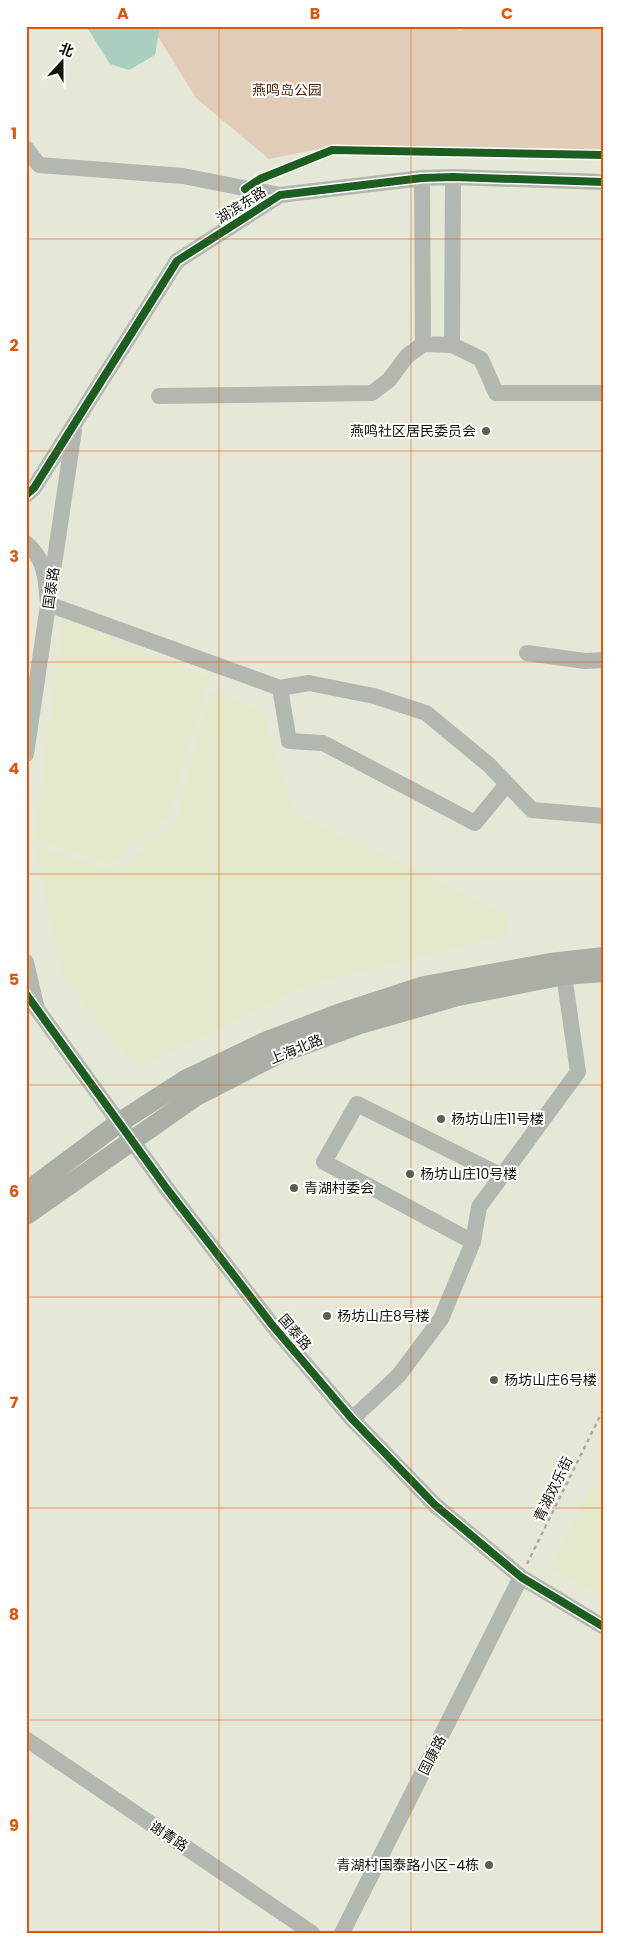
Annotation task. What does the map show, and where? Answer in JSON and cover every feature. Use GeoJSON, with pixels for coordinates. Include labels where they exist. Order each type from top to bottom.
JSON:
{"type":"FeatureCollection","features":[{"type":"Feature","properties":{"kind":"main road","name":"上海北路"},"geometry":{"type":"LineString","coordinates":[[26,1192],[120,1122],[187,1079],[267,1041],[338,1014],[424,986],[550,963],[604,957]]}},
{"type":"Feature","properties":{"kind":"main road","name":"上海北路"},"geometry":{"type":"LineString","coordinates":[[26,1215],[196,1096],[278,1054],[357,1025],[458,996],[564,975],[604,972]]}},
{"type":"Feature","properties":{"kind":"street"},"geometry":{"type":"LineString","coordinates":[[26,148],[32,169],[184,176],[280,196]]}},
{"type":"Feature","properties":{"kind":"street"},"geometry":{"type":"LineString","coordinates":[[452,345],[453,177]]}},
{"type":"Feature","properties":{"kind":"street","name":"湖滨东路"},"geometry":{"type":"LineString","coordinates":[[26,495],[34,488],[177,261],[280,196],[422,178],[453,177],[604,182]]}},
{"type":"Feature","properties":{"kind":"street"},"geometry":{"type":"LineString","coordinates":[[422,178],[423,344]]}},
{"type":"Feature","properties":{"kind":"street"},"geometry":{"type":"LineString","coordinates":[[159,396],[372,393],[389,380],[407,356],[423,344],[452,345],[481,359],[496,393],[604,393]]}},
{"type":"Feature","properties":{"kind":"street","name":"国泰路"},"geometry":{"type":"LineString","coordinates":[[26,754],[75,422]]}},
{"type":"Feature","properties":{"kind":"street"},"geometry":{"type":"LineString","coordinates":[[26,543],[37,554],[44,566],[48,604],[280,688],[309,683],[374,696],[426,713],[489,765],[532,810],[604,816]]}},
{"type":"Feature","properties":{"kind":"street"},"geometry":{"type":"LineString","coordinates":[[527,653],[585,661],[604,660]]}},
{"type":"Feature","properties":{"kind":"street"},"geometry":{"type":"LineString","coordinates":[[280,688],[289,741],[323,743],[475,823],[508,784]]}},
{"type":"Feature","properties":{"kind":"street","name":"国泰路"},"geometry":{"type":"LineString","coordinates":[[26,962],[31,999],[167,1189],[273,1326],[352,1419],[434,1505],[521,1578],[604,1627]]}},
{"type":"Feature","properties":{"kind":"street"},"geometry":{"type":"LineString","coordinates":[[352,1419],[399,1375],[441,1319],[473,1242],[479,1207],[578,1072],[564,975]]}},
{"type":"Feature","properties":{"kind":"street"},"geometry":{"type":"LineString","coordinates":[[473,1242],[324,1162],[357,1104],[502,1176]]}},
{"type":"Feature","properties":{"kind":"street","name":"国康路"},"geometry":{"type":"LineString","coordinates":[[342,1933],[521,1578]]}},
{"type":"Feature","properties":{"kind":"street","name":"谢青路"},"geometry":{"type":"LineString","coordinates":[[26,1739],[312,1933]]}},
{"type":"Feature","properties":{"kind":"shaded area"},"geometry":{"type":"Polygon","coordinates":[[[86,26],[160,26],[155,55],[129,70],[110,64],[86,26]]]}},
{"type":"Feature","properties":{"kind":"shaded area"},"geometry":{"type":"Polygon","coordinates":[[[63,618],[210,677],[168,817],[113,864],[34,839],[63,618]]]}},
{"type":"Feature","properties":{"kind":"shaded area"},"geometry":{"type":"Polygon","coordinates":[[[210,691],[262,710],[294,812],[506,914],[510,935],[309,985],[137,1068],[62,977],[34,844],[117,872],[176,820],[210,691]]]}},
{"type":"Feature","properties":{"kind":"shaded area"},"geometry":{"type":"Polygon","coordinates":[[[604,1464],[604,1598],[550,1569],[604,1464]]]}},
{"type":"Feature","properties":{"kind":"green space","name":"燕鸣岛公园"},"geometry":{"type":"Polygon","coordinates":[[[160,26],[454,26],[460,31],[465,26],[604,26],[604,153],[328,147],[269,159],[196,98],[157,35],[160,26]]]}},
{"type":"Feature","properties":{"kind":"cycle path"},"geometry":{"type":"LineString","coordinates":[[245,189],[260,179],[332,150],[604,155]]}},
{"type":"Feature","properties":{"kind":"cycle path"},"geometry":{"type":"LineString","coordinates":[[26,495],[34,488],[177,261],[280,195],[422,178],[453,177],[604,182]]}},
{"type":"Feature","properties":{"kind":"cycle path"},"geometry":{"type":"LineString","coordinates":[[26,994],[167,1189],[273,1326],[352,1419],[435,1505],[521,1577],[604,1627]]}},
{"type":"Feature","properties":{"kind":"place","name":"燕鸣社区居民委员会"},"geometry":{"type":"Point","coordinates":[486,431]}},
{"type":"Feature","properties":{"kind":"place","name":"杨坊山庄11号楼"},"geometry":{"type":"Point","coordinates":[441,1119]}},
{"type":"Feature","properties":{"kind":"place","name":"杨坊山庄10号楼"},"geometry":{"type":"Point","coordinates":[410,1174]}},
{"type":"Feature","properties":{"kind":"place","name":"青湖村委会"},"geometry":{"type":"Point","coordinates":[294,1188]}},
{"type":"Feature","properties":{"kind":"place","name":"杨坊山庄8号楼"},"geometry":{"type":"Point","coordinates":[327,1316]}},
{"type":"Feature","properties":{"kind":"place","name":"杨坊山庄6号楼"},"geometry":{"type":"Point","coordinates":[494,1380]}},
{"type":"Feature","properties":{"kind":"place","name":"青湖村国泰路小区-4栋"},"geometry":{"type":"Point","coordinates":[489,1865]}}]}
